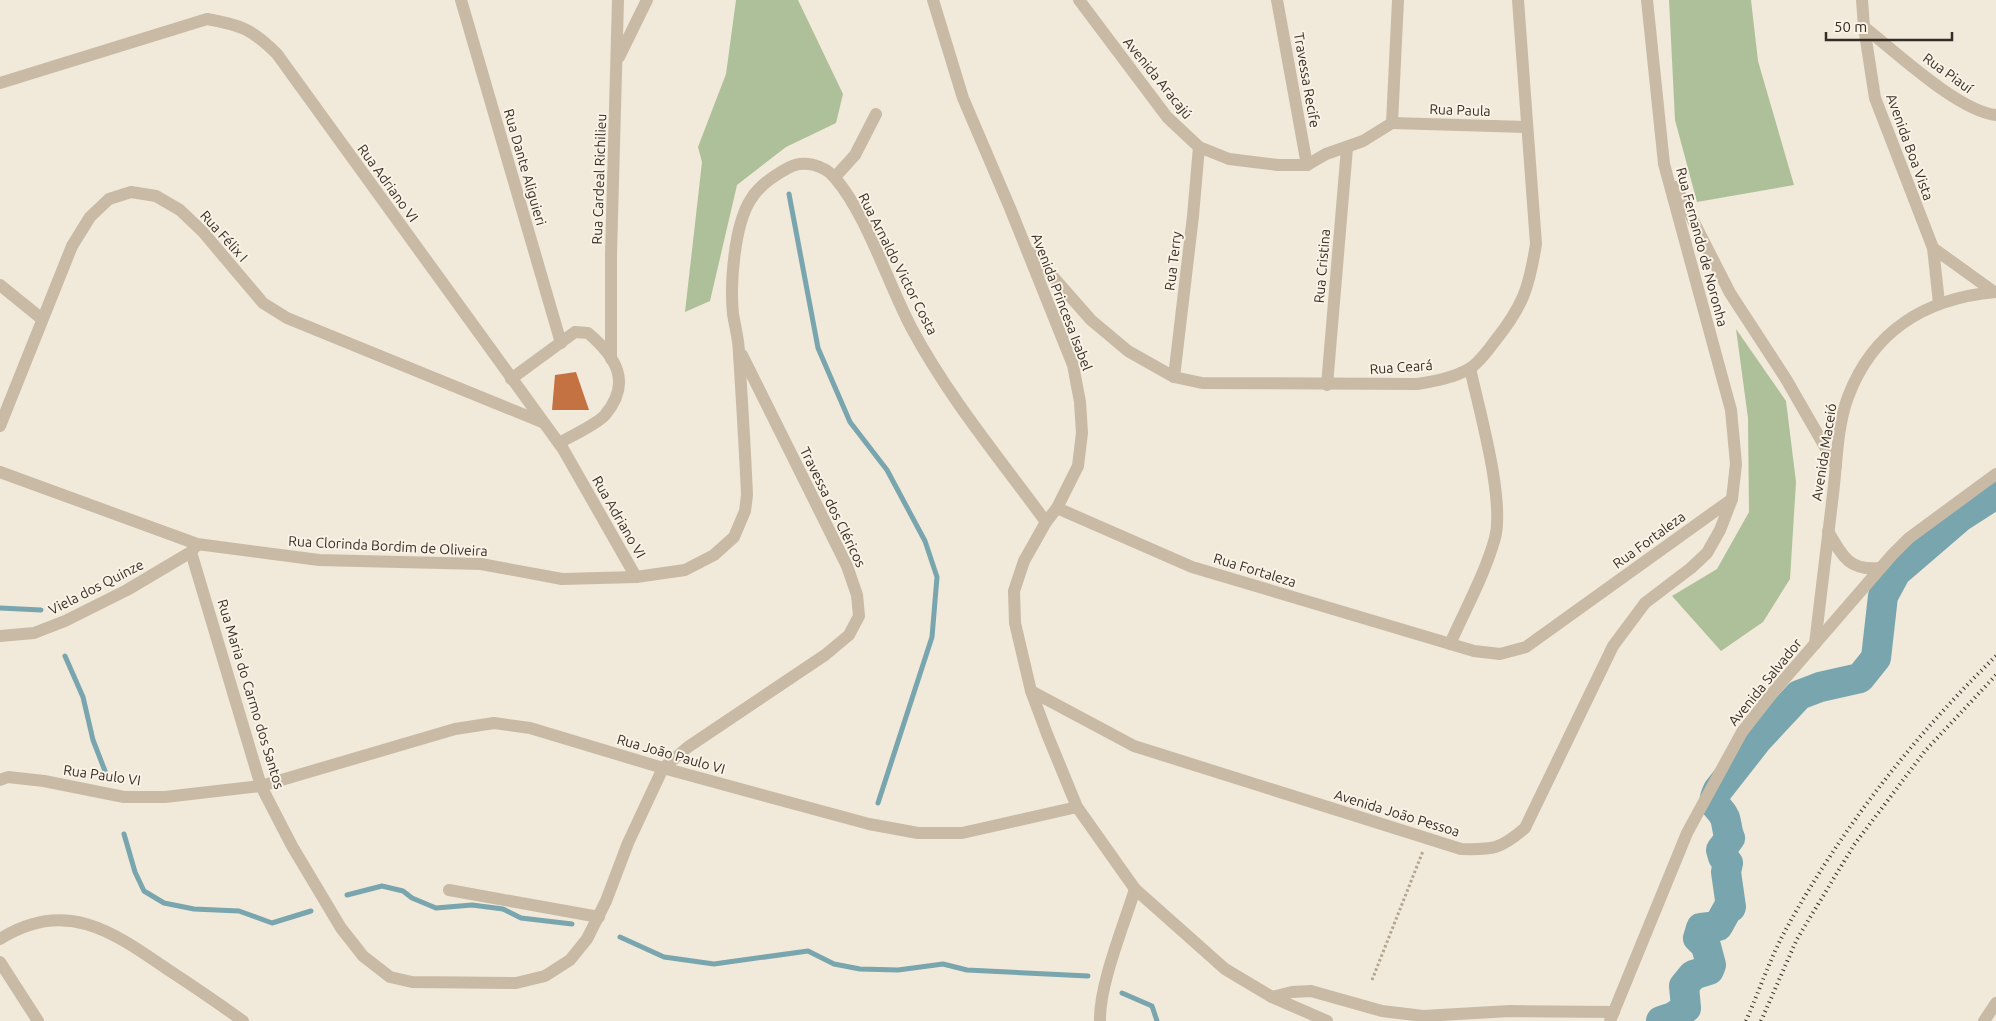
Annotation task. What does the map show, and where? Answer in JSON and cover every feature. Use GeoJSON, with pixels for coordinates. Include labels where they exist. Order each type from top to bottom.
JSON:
{"type":"FeatureCollection","features":[{"type":"Feature","properties":{"kind":"street","name":"Rua Dante Aliguieri"},"geometry":{"type":"LineString","coordinates":[[461,0],[561,343]]}},
{"type":"Feature","properties":{"kind":"street","name":"Rua Cardeal Richilieu"},"geometry":{"type":"LineString","coordinates":[[611,359],[611,254],[618,59],[618,0]]}},
{"type":"Feature","properties":{"kind":"street"},"geometry":{"type":"LineString","coordinates":[[618,59],[647,0]]}},
{"type":"Feature","properties":{"kind":"street","name":"Avenida Princesa Isabel"},"geometry":{"type":"LineString","coordinates":[[933,0],[962,98],[1026,246],[1073,365],[1080,402],[1082,433],[1078,466],[1057,508],[1046,522],[1024,561],[1014,591],[1015,623],[1032,691],[1047,734],[1077,807],[1135,889],[1225,969],[1272,997],[1327,1021]]}},
{"type":"Feature","properties":{"kind":"street","name":"Avenida Aracajú"},"geometry":{"type":"LineString","coordinates":[[1079,0],[1167,117],[1199,147],[1229,159],[1278,165],[1307,165],[1326,154],[1363,141],[1392,123]]}},
{"type":"Feature","properties":{"kind":"street","name":"Travessa Recife"},"geometry":{"type":"LineString","coordinates":[[1277,0],[1307,165]]}},
{"type":"Feature","properties":{"kind":"street"},"geometry":{"type":"LineString","coordinates":[[1392,123],[1398,0]]}},
{"type":"Feature","properties":{"kind":"street","name":"Rua Ceará"},"geometry":{"type":"LineString","coordinates":[[1026,246],[1091,320],[1128,351],[1174,378],[1202,383],[1417,384],[1446,379],[1470,368],[1489,349],[1515,316],[1530,283],[1536,244],[1518,0]]}},
{"type":"Feature","properties":{"kind":"street","name":"Rua Fernando de Noronha"},"geometry":{"type":"LineString","coordinates":[[1647,0],[1664,164],[1731,410],[1736,464],[1732,499]]}},
{"type":"Feature","properties":{"kind":"street","name":"Avenida Boa Vista"},"geometry":{"type":"LineString","coordinates":[[1862,0],[1864,28],[1875,98],[1933,248],[1939,303]]}},
{"type":"Feature","properties":{"kind":"street","name":"Rua Adriano VI"},"geometry":{"type":"LineString","coordinates":[[0,83],[207,19],[235,24],[258,35],[277,54],[559,443],[636,577]]}},
{"type":"Feature","properties":{"kind":"street","name":"Rua Piauí"},"geometry":{"type":"LineString","coordinates":[[1864,28],[1959,102],[1985,114],[1996,115]]}},
{"type":"Feature","properties":{"kind":"street"},"geometry":{"type":"LineString","coordinates":[[834,177],[855,154],[876,114]]}},
{"type":"Feature","properties":{"kind":"street","name":"Rua Paula"},"geometry":{"type":"LineString","coordinates":[[1392,123],[1526,128]]}},
{"type":"Feature","properties":{"kind":"street","name":"Rua Terry"},"geometry":{"type":"LineString","coordinates":[[1174,378],[1199,147]]}},
{"type":"Feature","properties":{"kind":"street","name":"Rua Cristina"},"geometry":{"type":"LineString","coordinates":[[1327,385],[1347,148]]}},
{"type":"Feature","properties":{"kind":"street","name":"Rua Arnaldo Victor Costa"},"geometry":{"type":"LineString","coordinates":[[636,577],[685,570],[714,555],[734,537],[744,512],[747,495],[739,350],[733,311],[734,263],[740,227],[751,199],[773,176],[795,164],[820,166],[834,177],[850,199],[913,331],[950,390],[1046,522]]}},
{"type":"Feature","properties":{"kind":"street"},"geometry":{"type":"LineString","coordinates":[[1664,164],[1730,293],[1786,379],[1836,466]]}},
{"type":"Feature","properties":{"kind":"street","name":"Rua Félix I"},"geometry":{"type":"LineString","coordinates":[[0,426],[72,246],[90,217],[109,199],[131,192],[156,196],[180,210],[203,232],[263,303],[287,318],[542,422]]}},
{"type":"Feature","properties":{"kind":"street"},"geometry":{"type":"LineString","coordinates":[[1933,248],[1995,292]]}},
{"type":"Feature","properties":{"kind":"street"},"geometry":{"type":"LineString","coordinates":[[0,285],[42,319]]}},
{"type":"Feature","properties":{"kind":"street","name":"Avenida Maceió"},"geometry":{"type":"LineString","coordinates":[[1815,644],[1836,466],[1848,398],[1866,360],[1887,335],[1903,323],[1939,303],[1995,292]]}},
{"type":"Feature","properties":{"kind":"street"},"geometry":{"type":"LineString","coordinates":[[511,379],[575,332],[588,333],[606,348],[620,376],[616,396],[604,416],[559,443]]}},
{"type":"Feature","properties":{"kind":"street","name":"Travessa dos Cléricos"},"geometry":{"type":"LineString","coordinates":[[663,768],[688,747],[825,654],[848,635],[859,616],[857,595],[847,566],[739,350]]}},
{"type":"Feature","properties":{"kind":"street"},"geometry":{"type":"LineString","coordinates":[[1450,644],[1495,537],[1497,519],[1493,477],[1470,368]]}},
{"type":"Feature","properties":{"kind":"street","name":"Rua Clorinda Bordim de Oliveira"},"geometry":{"type":"LineString","coordinates":[[0,472],[194,548],[319,560],[481,564],[562,579],[636,577]]}},
{"type":"Feature","properties":{"kind":"street","name":"Avenida Salvador"},"geometry":{"type":"LineString","coordinates":[[1612,1016],[1687,833],[1708,791],[1742,732],[1880,568],[1909,538],[1996,474]]}},
{"type":"Feature","properties":{"kind":"street","name":"Rua Fortaleza"},"geometry":{"type":"LineString","coordinates":[[1057,508],[1192,567],[1474,651],[1500,654],[1526,646],[1732,499]]}},
{"type":"Feature","properties":{"kind":"street","name":"Avenida João Pessoa"},"geometry":{"type":"LineString","coordinates":[[1032,691],[1134,746],[1461,849],[1491,850],[1511,840],[1525,828],[1612,646],[1645,603],[1692,568],[1706,553],[1720,530],[1732,499]]}},
{"type":"Feature","properties":{"kind":"street"},"geometry":{"type":"LineString","coordinates":[[1828,531],[1840,553],[1853,564],[1865,570],[1880,568]]}},
{"type":"Feature","properties":{"kind":"street","name":"Rua Maria do Carmo dos Santos"},"geometry":{"type":"LineString","coordinates":[[194,548],[261,786],[292,846],[341,928],[363,956],[390,977],[412,982],[516,982],[546,976],[570,960],[587,940],[599,917],[628,843],[663,768]]}},
{"type":"Feature","properties":{"kind":"street","name":"Viela dos Quinze"},"geometry":{"type":"LineString","coordinates":[[0,636],[34,633],[65,621],[127,590],[194,548]]}},
{"type":"Feature","properties":{"kind":"street","name":"Rua João Paulo VI"},"geometry":{"type":"LineString","coordinates":[[261,786],[456,729],[494,723],[530,728],[663,768],[869,824],[918,833],[962,833],[1011,824],[1077,807]]}},
{"type":"Feature","properties":{"kind":"street","name":"Rua Paulo VI"},"geometry":{"type":"LineString","coordinates":[[0,780],[8,777],[44,781],[124,797],[165,797],[261,786]]}},
{"type":"Feature","properties":{"kind":"street"},"geometry":{"type":"LineString","coordinates":[[1100,1021],[1100,1008],[1106,982],[1135,889]]}},
{"type":"Feature","properties":{"kind":"street"},"geometry":{"type":"LineString","coordinates":[[449,890],[599,917]]}},
{"type":"Feature","properties":{"kind":"street"},"geometry":{"type":"LineString","coordinates":[[0,938],[18,927],[44,921],[68,920],[97,926],[138,948],[243,1021]]}},
{"type":"Feature","properties":{"kind":"street"},"geometry":{"type":"LineString","coordinates":[[0,962],[38,1021]]}},
{"type":"Feature","properties":{"kind":"street"},"geometry":{"type":"LineString","coordinates":[[1272,997],[1292,992],[1311,991],[1382,1011],[1423,1016],[1510,1011],[1612,1016]]}},
{"type":"Feature","properties":{"kind":"street"},"geometry":{"type":"LineString","coordinates":[[1984,1021],[1996,1003]]}},
{"type":"Feature","properties":{"kind":"path"},"geometry":{"type":"LineString","coordinates":[[1372,980],[1427,838]]}},
{"type":"Feature","properties":{"kind":"green space"},"geometry":{"type":"Polygon","coordinates":[[[736,0],[798,0],[843,94],[836,123],[786,147],[737,185],[710,301],[685,312],[702,162],[698,147],[726,74],[736,0]]]}},
{"type":"Feature","properties":{"kind":"green space"},"geometry":{"type":"Polygon","coordinates":[[[1669,0],[1751,0],[1758,61],[1794,185],[1697,202],[1675,120],[1669,0]]]}},
{"type":"Feature","properties":{"kind":"green space"},"geometry":{"type":"Polygon","coordinates":[[[1736,329],[1786,401],[1796,482],[1790,579],[1763,622],[1721,651],[1672,596],[1717,569],[1749,512],[1748,418],[1736,329]]]}},
{"type":"Feature","properties":{"kind":"building"},"geometry":{"type":"Polygon","coordinates":[[[576,372],[589,410],[552,410],[555,375],[576,372]]]}},
{"type":"Feature","properties":{"kind":"waterway"},"geometry":{"type":"LineString","coordinates":[[789,194],[818,348],[850,422],[887,470],[925,541],[937,577],[932,637],[878,803]]}},
{"type":"Feature","properties":{"kind":"waterway"},"geometry":{"type":"LineString","coordinates":[[1661,1021],[1673,1017],[1686,1008],[1684,986],[1693,975],[1709,970],[1711,965],[1706,946],[1698,938],[1701,928],[1718,926],[1728,908],[1731,907],[1726,872],[1728,863],[1723,857],[1721,850],[1730,838],[1725,818],[1714,800],[1718,790],[1758,739],[1799,695],[1820,687],[1860,678],[1876,658],[1883,596],[1896,572],[1960,517],[1996,494]]}},
{"type":"Feature","properties":{"kind":"waterway"},"geometry":{"type":"LineString","coordinates":[[0,608],[41,610]]}},
{"type":"Feature","properties":{"kind":"waterway"},"geometry":{"type":"LineString","coordinates":[[65,656],[83,697],[93,740],[105,771]]}},
{"type":"Feature","properties":{"kind":"waterway"},"geometry":{"type":"LineString","coordinates":[[124,834],[135,872],[144,891],[164,903],[194,909],[239,911],[272,923],[311,911]]}},
{"type":"Feature","properties":{"kind":"waterway"},"geometry":{"type":"LineString","coordinates":[[347,895],[382,886],[403,891],[412,898],[436,908],[472,905],[503,909],[521,918],[572,924]]}},
{"type":"Feature","properties":{"kind":"waterway"},"geometry":{"type":"LineString","coordinates":[[620,937],[664,957],[714,964],[808,951],[834,964],[860,969],[898,970],[943,964],[967,970],[1088,976]]}},
{"type":"Feature","properties":{"kind":"waterway"},"geometry":{"type":"LineString","coordinates":[[1122,993],[1152,1006],[1157,1021]]}},
{"type":"Feature","properties":{"kind":"railway"},"geometry":{"type":"LineString","coordinates":[[1746,1021],[1769,964],[1785,931],[1830,856],[1880,786],[1908,752],[1965,687],[1996,656]]}},
{"type":"Feature","properties":{"kind":"railway"},"geometry":{"type":"LineString","coordinates":[[1761,1021],[1797,939],[1854,845],[1925,751],[1996,675]]}}]}
